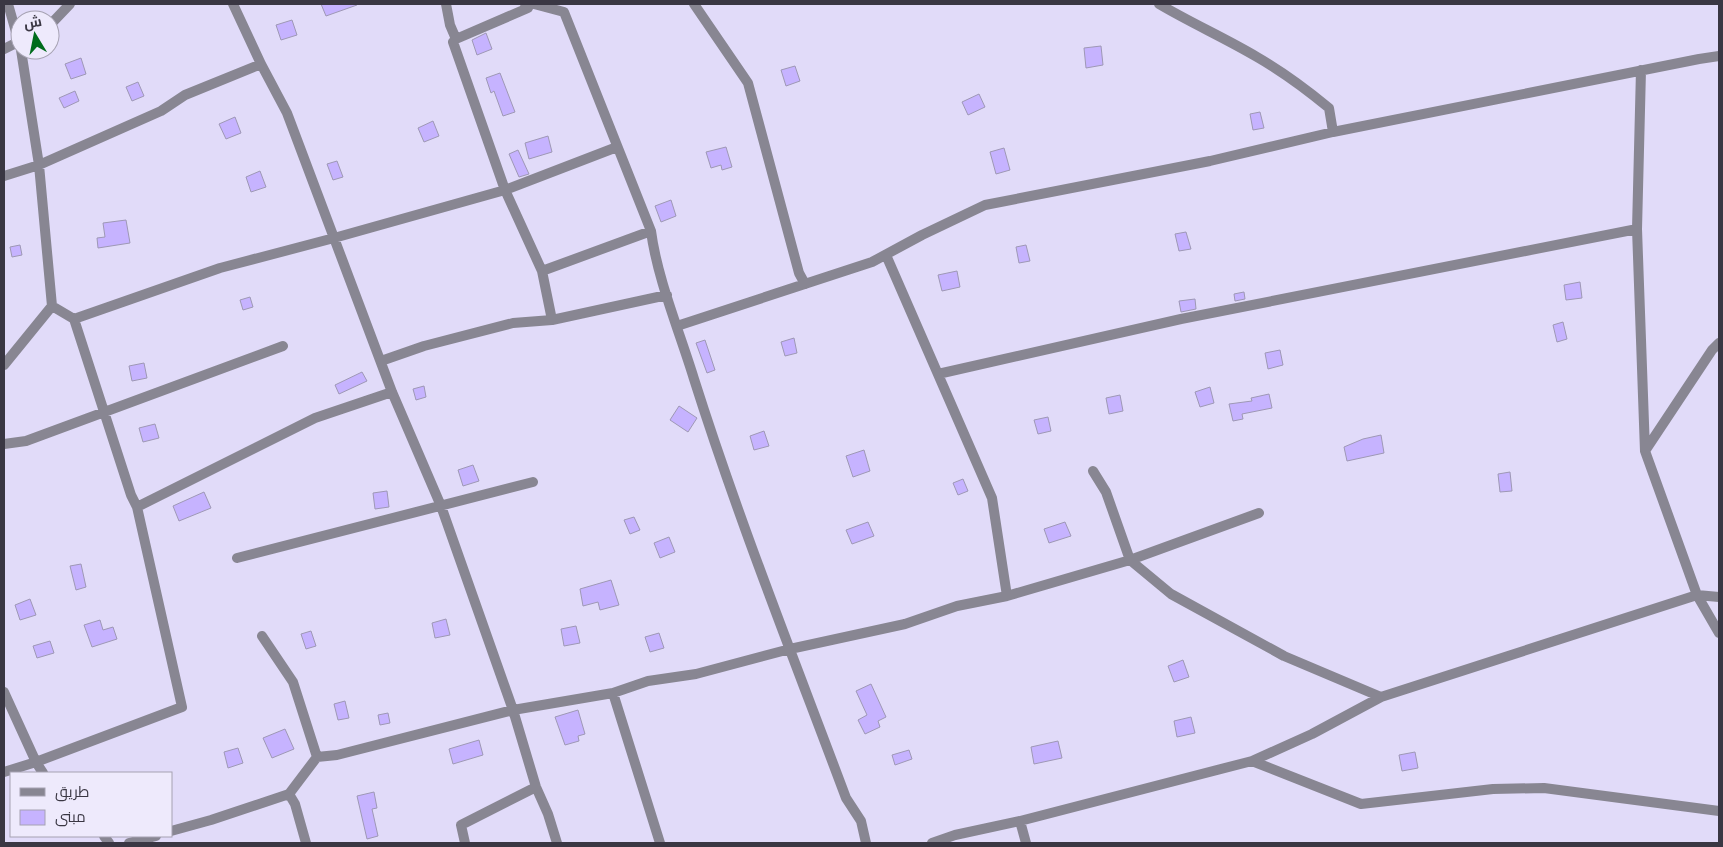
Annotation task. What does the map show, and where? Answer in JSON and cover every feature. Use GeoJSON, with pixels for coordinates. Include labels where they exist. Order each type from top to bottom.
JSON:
{"type":"FeatureCollection","features":[{"type":"Feature","properties":{"kind":"street"},"geometry":{"type":"LineString","coordinates":[[60,14],[70,4]]}},
{"type":"Feature","properties":{"kind":"street"},"geometry":{"type":"LineString","coordinates":[[233,4],[261,64],[287,113],[392,392],[441,506],[513,710],[536,787],[548,814],[557,843]]}},
{"type":"Feature","properties":{"kind":"street"},"geometry":{"type":"LineString","coordinates":[[446,4],[450,25],[456,39]]}},
{"type":"Feature","properties":{"kind":"street"},"geometry":{"type":"LineString","coordinates":[[525,4],[528,8],[453,42],[505,190],[542,271],[552,320]]}},
{"type":"Feature","properties":{"kind":"street"},"geometry":{"type":"LineString","coordinates":[[534,4],[564,12],[651,231],[653,247],[667,295],[722,467],[846,798],[861,821],[866,843]]}},
{"type":"Feature","properties":{"kind":"street"},"geometry":{"type":"LineString","coordinates":[[694,4],[748,83],[799,273],[805,284]]}},
{"type":"Feature","properties":{"kind":"street"},"geometry":{"type":"LineString","coordinates":[[1159,4],[1256,56],[1298,83],[1329,108],[1333,132]]}},
{"type":"Feature","properties":{"kind":"street"},"geometry":{"type":"LineString","coordinates":[[678,326],[872,262],[922,235],[985,205],[1210,161],[1333,132],[1719,56]]}},
{"type":"Feature","properties":{"kind":"street"},"geometry":{"type":"LineString","coordinates":[[4,365],[52,306],[39,164],[22,60]]}},
{"type":"Feature","properties":{"kind":"street"},"geometry":{"type":"LineString","coordinates":[[4,176],[39,164],[161,111],[185,95],[261,64]]}},
{"type":"Feature","properties":{"kind":"street"},"geometry":{"type":"LineString","coordinates":[[1641,70],[1637,229],[1645,451],[1698,595],[1719,633]]}},
{"type":"Feature","properties":{"kind":"street"},"geometry":{"type":"LineString","coordinates":[[74,319],[220,268],[505,190],[617,147]]}},
{"type":"Feature","properties":{"kind":"street"},"geometry":{"type":"LineString","coordinates":[[938,374],[1181,319],[1637,229]]}},
{"type":"Feature","properties":{"kind":"street"},"geometry":{"type":"LineString","coordinates":[[542,271],[651,231]]}},
{"type":"Feature","properties":{"kind":"street"},"geometry":{"type":"LineString","coordinates":[[886,254],[992,498],[1007,596]]}},
{"type":"Feature","properties":{"kind":"street"},"geometry":{"type":"LineString","coordinates":[[381,361],[424,346],[513,323],[552,320],[667,295]]}},
{"type":"Feature","properties":{"kind":"street"},"geometry":{"type":"LineString","coordinates":[[4,772],[36,762],[182,707],[137,507],[131,495],[74,319],[52,306]]}},
{"type":"Feature","properties":{"kind":"street"},"geometry":{"type":"LineString","coordinates":[[1645,451],[1712,350],[1719,343]]}},
{"type":"Feature","properties":{"kind":"street"},"geometry":{"type":"LineString","coordinates":[[4,444],[26,441],[105,414],[283,346]]}},
{"type":"Feature","properties":{"kind":"street"},"geometry":{"type":"LineString","coordinates":[[137,507],[315,418],[392,392]]}},
{"type":"Feature","properties":{"kind":"street"},"geometry":{"type":"LineString","coordinates":[[1093,471],[1106,492],[1130,560],[1171,594],[1284,656],[1381,697]]}},
{"type":"Feature","properties":{"kind":"street"},"geometry":{"type":"LineString","coordinates":[[237,558],[533,482]]}},
{"type":"Feature","properties":{"kind":"street"},"geometry":{"type":"LineString","coordinates":[[317,756],[337,755],[513,710],[613,693],[648,681],[696,674],[790,649],[905,624],[957,606],[1007,596],[1130,560],[1259,513]]}},
{"type":"Feature","properties":{"kind":"street"},"geometry":{"type":"LineString","coordinates":[[932,843],[955,835],[1252,761],[1312,734],[1381,697],[1698,595],[1719,597]]}},
{"type":"Feature","properties":{"kind":"street"},"geometry":{"type":"LineString","coordinates":[[262,636],[293,682],[317,756]]}},
{"type":"Feature","properties":{"kind":"street"},"geometry":{"type":"LineString","coordinates":[[4,692],[42,772]]}},
{"type":"Feature","properties":{"kind":"street"},"geometry":{"type":"LineString","coordinates":[[613,693],[660,843]]}},
{"type":"Feature","properties":{"kind":"street"},"geometry":{"type":"LineString","coordinates":[[172,831],[289,794],[317,756]]}},
{"type":"Feature","properties":{"kind":"street"},"geometry":{"type":"LineString","coordinates":[[1252,761],[1361,804],[1493,789],[1544,788],[1719,812]]}},
{"type":"Feature","properties":{"kind":"street"},"geometry":{"type":"LineString","coordinates":[[465,843],[461,824],[536,787]]}},
{"type":"Feature","properties":{"kind":"street"},"geometry":{"type":"LineString","coordinates":[[289,794],[295,804],[306,843]]}},
{"type":"Feature","properties":{"kind":"street"},"geometry":{"type":"LineString","coordinates":[[1020,820],[1026,843]]}},
{"type":"Feature","properties":{"kind":"street"},"geometry":{"type":"LineString","coordinates":[[129,843],[152,837]]}},
{"type":"Feature","properties":{"kind":"building"},"geometry":{"type":"Polygon","coordinates":[[[321,4],[357,4],[357,5],[326,16],[321,4]]]}},
{"type":"Feature","properties":{"kind":"building"},"geometry":{"type":"Polygon","coordinates":[[[292,20],[297,35],[281,40],[276,25],[292,20]]]}},
{"type":"Feature","properties":{"kind":"building"},"geometry":{"type":"Polygon","coordinates":[[[486,33],[492,49],[477,55],[472,40],[486,33]]]}},
{"type":"Feature","properties":{"kind":"building"},"geometry":{"type":"Polygon","coordinates":[[[1101,46],[1103,65],[1086,68],[1084,48],[1101,46]]]}},
{"type":"Feature","properties":{"kind":"building"},"geometry":{"type":"Polygon","coordinates":[[[81,58],[86,74],[71,79],[65,64],[81,58]]]}},
{"type":"Feature","properties":{"kind":"building"},"geometry":{"type":"Polygon","coordinates":[[[795,66],[800,81],[786,86],[781,70],[795,66]]]}},
{"type":"Feature","properties":{"kind":"building"},"geometry":{"type":"Polygon","coordinates":[[[500,73],[515,112],[503,116],[494,91],[491,93],[486,78],[500,73]]]}},
{"type":"Feature","properties":{"kind":"building"},"geometry":{"type":"Polygon","coordinates":[[[138,82],[144,96],[132,101],[126,87],[138,82]]]}},
{"type":"Feature","properties":{"kind":"building"},"geometry":{"type":"Polygon","coordinates":[[[75,91],[79,101],[64,108],[59,98],[75,91]]]}},
{"type":"Feature","properties":{"kind":"building"},"geometry":{"type":"Polygon","coordinates":[[[979,94],[985,107],[968,115],[962,102],[979,94]]]}},
{"type":"Feature","properties":{"kind":"building"},"geometry":{"type":"Polygon","coordinates":[[[1260,112],[1264,128],[1253,130],[1250,114],[1260,112]]]}},
{"type":"Feature","properties":{"kind":"building"},"geometry":{"type":"Polygon","coordinates":[[[235,117],[241,133],[226,139],[219,124],[235,117]]]}},
{"type":"Feature","properties":{"kind":"building"},"geometry":{"type":"Polygon","coordinates":[[[433,121],[439,136],[424,142],[418,128],[433,121]]]}},
{"type":"Feature","properties":{"kind":"building"},"geometry":{"type":"Polygon","coordinates":[[[548,136],[552,152],[529,159],[525,143],[548,136]]]}},
{"type":"Feature","properties":{"kind":"building"},"geometry":{"type":"Polygon","coordinates":[[[726,147],[732,167],[722,170],[721,165],[711,168],[706,152],[726,147]]]}},
{"type":"Feature","properties":{"kind":"building"},"geometry":{"type":"Polygon","coordinates":[[[1004,148],[1010,170],[996,174],[990,152],[1004,148]]]}},
{"type":"Feature","properties":{"kind":"building"},"geometry":{"type":"Polygon","coordinates":[[[518,150],[529,174],[519,177],[509,154],[518,150]]]}},
{"type":"Feature","properties":{"kind":"building"},"geometry":{"type":"Polygon","coordinates":[[[337,161],[343,177],[333,180],[327,164],[337,161]]]}},
{"type":"Feature","properties":{"kind":"building"},"geometry":{"type":"Polygon","coordinates":[[[260,171],[266,187],[251,192],[246,177],[260,171]]]}},
{"type":"Feature","properties":{"kind":"building"},"geometry":{"type":"Polygon","coordinates":[[[671,200],[676,216],[661,222],[655,206],[671,200]]]}},
{"type":"Feature","properties":{"kind":"building"},"geometry":{"type":"Polygon","coordinates":[[[126,220],[130,243],[98,248],[97,238],[105,237],[103,223],[126,220]]]}},
{"type":"Feature","properties":{"kind":"building"},"geometry":{"type":"Polygon","coordinates":[[[1186,232],[1191,249],[1179,251],[1175,234],[1186,232]]]}},
{"type":"Feature","properties":{"kind":"building"},"geometry":{"type":"Polygon","coordinates":[[[20,245],[22,255],[12,257],[10,247],[20,245]]]}},
{"type":"Feature","properties":{"kind":"building"},"geometry":{"type":"Polygon","coordinates":[[[1026,245],[1030,261],[1019,263],[1016,247],[1026,245]]]}},
{"type":"Feature","properties":{"kind":"building"},"geometry":{"type":"Polygon","coordinates":[[[957,271],[960,287],[942,291],[938,275],[957,271]]]}},
{"type":"Feature","properties":{"kind":"building"},"geometry":{"type":"Polygon","coordinates":[[[1580,282],[1582,298],[1566,300],[1564,285],[1580,282]]]}},
{"type":"Feature","properties":{"kind":"building"},"geometry":{"type":"Polygon","coordinates":[[[1244,292],[1245,299],[1235,301],[1234,294],[1244,292]]]}},
{"type":"Feature","properties":{"kind":"building"},"geometry":{"type":"Polygon","coordinates":[[[250,297],[253,307],[243,310],[240,300],[250,297]]]}},
{"type":"Feature","properties":{"kind":"building"},"geometry":{"type":"Polygon","coordinates":[[[1195,299],[1196,309],[1181,312],[1179,301],[1195,299]]]}},
{"type":"Feature","properties":{"kind":"building"},"geometry":{"type":"Polygon","coordinates":[[[1563,322],[1567,339],[1557,342],[1553,325],[1563,322]]]}},
{"type":"Feature","properties":{"kind":"building"},"geometry":{"type":"Polygon","coordinates":[[[794,338],[797,353],[785,356],[781,342],[794,338]]]}},
{"type":"Feature","properties":{"kind":"building"},"geometry":{"type":"Polygon","coordinates":[[[705,340],[715,370],[707,373],[696,343],[705,340]]]}},
{"type":"Feature","properties":{"kind":"building"},"geometry":{"type":"Polygon","coordinates":[[[1280,350],[1283,365],[1268,369],[1265,353],[1280,350]]]}},
{"type":"Feature","properties":{"kind":"building"},"geometry":{"type":"Polygon","coordinates":[[[144,363],[147,378],[132,381],[129,366],[144,363]]]}},
{"type":"Feature","properties":{"kind":"building"},"geometry":{"type":"Polygon","coordinates":[[[362,372],[367,381],[339,394],[335,385],[362,372]]]}},
{"type":"Feature","properties":{"kind":"building"},"geometry":{"type":"Polygon","coordinates":[[[424,386],[426,397],[416,400],[413,389],[424,386]]]}},
{"type":"Feature","properties":{"kind":"building"},"geometry":{"type":"Polygon","coordinates":[[[1210,387],[1214,403],[1200,407],[1195,392],[1210,387]]]}},
{"type":"Feature","properties":{"kind":"building"},"geometry":{"type":"Polygon","coordinates":[[[1269,394],[1272,408],[1242,414],[1243,419],[1233,421],[1229,404],[1252,401],[1251,398],[1269,394]]]}},
{"type":"Feature","properties":{"kind":"building"},"geometry":{"type":"Polygon","coordinates":[[[1120,395],[1123,411],[1109,414],[1106,398],[1120,395]]]}},
{"type":"Feature","properties":{"kind":"building"},"geometry":{"type":"Polygon","coordinates":[[[679,406],[697,418],[688,432],[670,420],[679,406]]]}},
{"type":"Feature","properties":{"kind":"building"},"geometry":{"type":"Polygon","coordinates":[[[1048,417],[1051,431],[1038,434],[1034,420],[1048,417]]]}},
{"type":"Feature","properties":{"kind":"building"},"geometry":{"type":"Polygon","coordinates":[[[155,424],[159,438],[143,442],[139,428],[155,424]]]}},
{"type":"Feature","properties":{"kind":"building"},"geometry":{"type":"Polygon","coordinates":[[[764,431],[769,446],[754,450],[750,436],[764,431]]]}},
{"type":"Feature","properties":{"kind":"building"},"geometry":{"type":"Polygon","coordinates":[[[1381,435],[1384,453],[1347,461],[1344,447],[1363,439],[1381,435]]]}},
{"type":"Feature","properties":{"kind":"building"},"geometry":{"type":"Polygon","coordinates":[[[864,450],[870,471],[853,477],[846,456],[864,450]]]}},
{"type":"Feature","properties":{"kind":"building"},"geometry":{"type":"Polygon","coordinates":[[[473,465],[479,481],[463,486],[458,470],[473,465]]]}},
{"type":"Feature","properties":{"kind":"building"},"geometry":{"type":"Polygon","coordinates":[[[1510,472],[1512,491],[1500,492],[1498,474],[1510,472]]]}},
{"type":"Feature","properties":{"kind":"building"},"geometry":{"type":"Polygon","coordinates":[[[963,479],[968,491],[958,495],[953,483],[963,479]]]}},
{"type":"Feature","properties":{"kind":"building"},"geometry":{"type":"Polygon","coordinates":[[[387,491],[389,507],[375,509],[373,493],[387,491]]]}},
{"type":"Feature","properties":{"kind":"building"},"geometry":{"type":"Polygon","coordinates":[[[204,492],[211,508],[179,521],[173,506],[204,492]]]}},
{"type":"Feature","properties":{"kind":"building"},"geometry":{"type":"Polygon","coordinates":[[[634,517],[640,530],[630,534],[624,520],[634,517]]]}},
{"type":"Feature","properties":{"kind":"building"},"geometry":{"type":"Polygon","coordinates":[[[868,522],[874,536],[852,544],[846,530],[868,522]]]}},
{"type":"Feature","properties":{"kind":"building"},"geometry":{"type":"Polygon","coordinates":[[[1065,522],[1071,536],[1049,543],[1044,529],[1065,522]]]}},
{"type":"Feature","properties":{"kind":"building"},"geometry":{"type":"Polygon","coordinates":[[[669,537],[675,552],[660,558],[654,543],[669,537]]]}},
{"type":"Feature","properties":{"kind":"building"},"geometry":{"type":"Polygon","coordinates":[[[81,564],[86,587],[76,590],[70,566],[81,564]]]}},
{"type":"Feature","properties":{"kind":"building"},"geometry":{"type":"Polygon","coordinates":[[[611,580],[619,605],[600,610],[598,602],[583,606],[580,589],[611,580]]]}},
{"type":"Feature","properties":{"kind":"building"},"geometry":{"type":"Polygon","coordinates":[[[30,599],[36,615],[20,620],[15,605],[30,599]]]}},
{"type":"Feature","properties":{"kind":"building"},"geometry":{"type":"Polygon","coordinates":[[[446,619],[450,635],[435,638],[432,623],[446,619]]]}},
{"type":"Feature","properties":{"kind":"building"},"geometry":{"type":"Polygon","coordinates":[[[100,620],[103,630],[113,627],[117,639],[92,647],[84,625],[100,620]]]}},
{"type":"Feature","properties":{"kind":"building"},"geometry":{"type":"Polygon","coordinates":[[[576,626],[580,643],[564,646],[561,629],[576,626]]]}},
{"type":"Feature","properties":{"kind":"building"},"geometry":{"type":"Polygon","coordinates":[[[311,631],[316,646],[306,649],[301,634],[311,631]]]}},
{"type":"Feature","properties":{"kind":"building"},"geometry":{"type":"Polygon","coordinates":[[[659,633],[664,648],[650,652],[645,637],[659,633]]]}},
{"type":"Feature","properties":{"kind":"building"},"geometry":{"type":"Polygon","coordinates":[[[50,641],[54,653],[37,658],[33,646],[50,641]]]}},
{"type":"Feature","properties":{"kind":"building"},"geometry":{"type":"Polygon","coordinates":[[[1183,660],[1189,677],[1174,682],[1168,666],[1183,660]]]}},
{"type":"Feature","properties":{"kind":"building"},"geometry":{"type":"Polygon","coordinates":[[[871,684],[886,717],[878,721],[880,727],[865,734],[858,720],[867,715],[856,691],[871,684]]]}},
{"type":"Feature","properties":{"kind":"building"},"geometry":{"type":"Polygon","coordinates":[[[345,701],[349,718],[338,720],[334,704],[345,701]]]}},
{"type":"Feature","properties":{"kind":"building"},"geometry":{"type":"Polygon","coordinates":[[[578,710],[585,734],[578,736],[579,741],[565,745],[555,717],[578,710]]]}},
{"type":"Feature","properties":{"kind":"building"},"geometry":{"type":"Polygon","coordinates":[[[388,713],[390,723],[380,725],[378,715],[388,713]]]}},
{"type":"Feature","properties":{"kind":"building"},"geometry":{"type":"Polygon","coordinates":[[[1191,717],[1195,733],[1177,737],[1174,721],[1191,717]]]}},
{"type":"Feature","properties":{"kind":"building"},"geometry":{"type":"Polygon","coordinates":[[[285,729],[294,749],[272,758],[263,738],[285,729]]]}},
{"type":"Feature","properties":{"kind":"building"},"geometry":{"type":"Polygon","coordinates":[[[479,740],[483,755],[453,764],[449,749],[479,740]]]}},
{"type":"Feature","properties":{"kind":"building"},"geometry":{"type":"Polygon","coordinates":[[[1058,741],[1062,758],[1034,764],[1031,747],[1058,741]]]}},
{"type":"Feature","properties":{"kind":"building"},"geometry":{"type":"Polygon","coordinates":[[[238,748],[243,763],[228,768],[224,752],[238,748]]]}},
{"type":"Feature","properties":{"kind":"building"},"geometry":{"type":"Polygon","coordinates":[[[909,750],[912,759],[895,765],[892,755],[909,750]]]}},
{"type":"Feature","properties":{"kind":"building"},"geometry":{"type":"Polygon","coordinates":[[[1415,752],[1418,768],[1402,771],[1399,755],[1415,752]]]}},
{"type":"Feature","properties":{"kind":"building"},"geometry":{"type":"Polygon","coordinates":[[[374,792],[377,808],[372,809],[378,836],[367,839],[357,796],[374,792]]]}}]}
